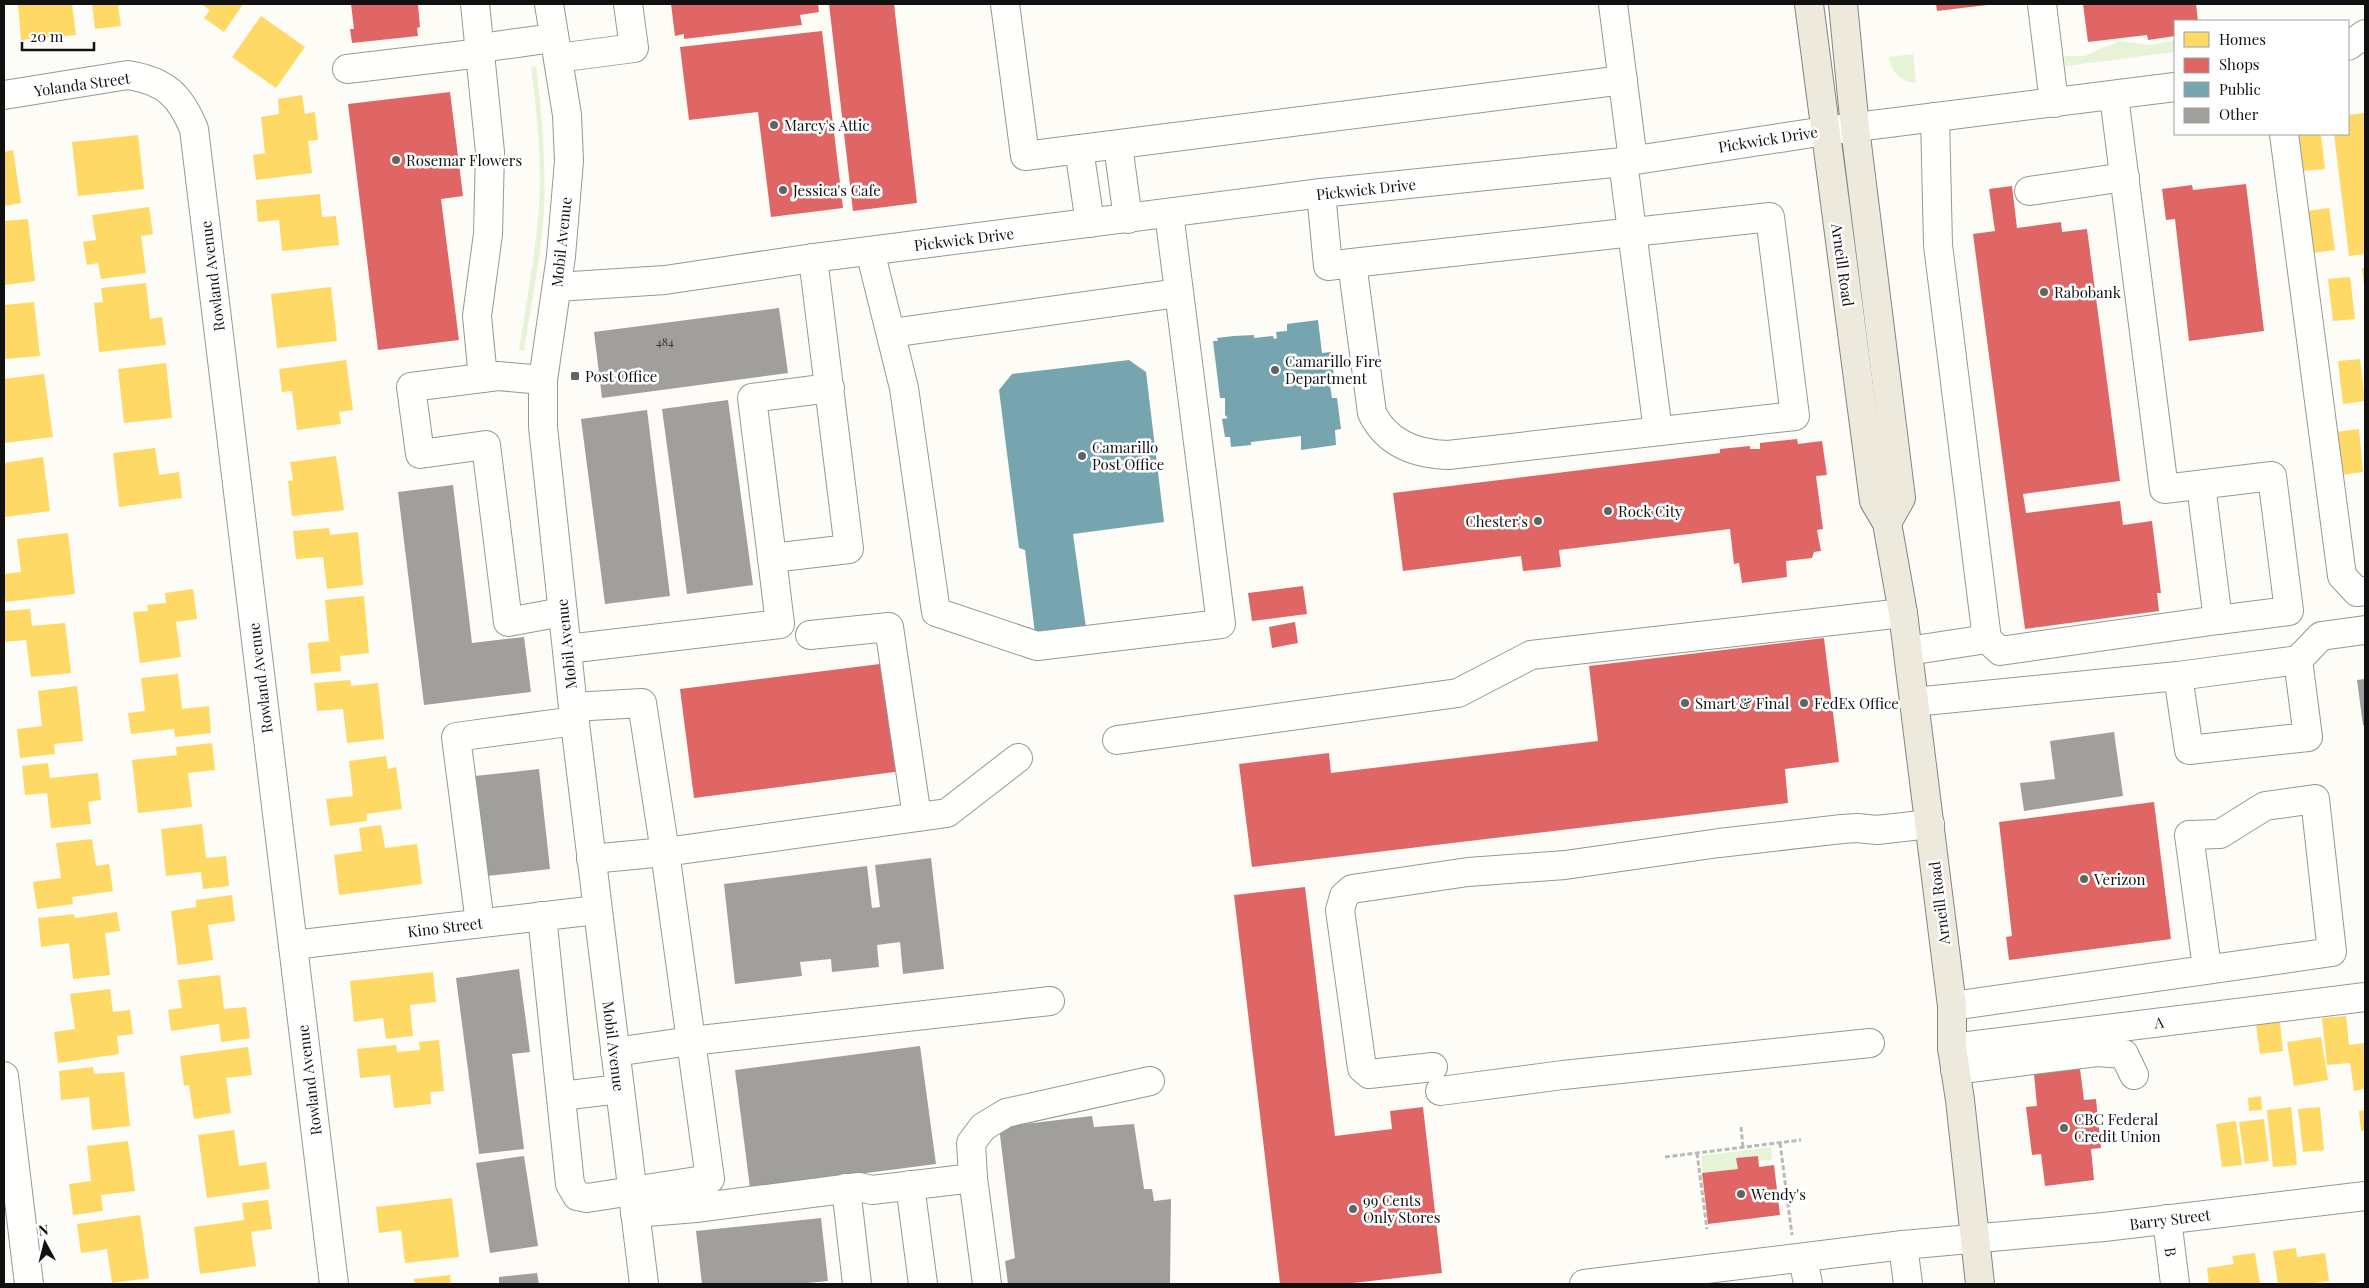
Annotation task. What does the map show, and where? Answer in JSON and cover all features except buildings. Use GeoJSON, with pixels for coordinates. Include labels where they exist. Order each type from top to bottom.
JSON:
{"type":"FeatureCollection","features":[{"type":"Feature","properties":{"kind":"main road","name":"Arneill Road"},"geometry":{"type":"LineString","coordinates":[[1809,4],[1874,501],[1887,523],[1903,613],[1952,1006],[1954,1059],[1980,1284]]}},
{"type":"Feature","properties":{"kind":"main road","name":"Arneill Road"},"geometry":{"type":"LineString","coordinates":[[1843,4],[1855,128],[1900,498],[1887,523]]}},
{"type":"Feature","properties":{"kind":"street"},"geometry":{"type":"LineString","coordinates":[[475,4],[481,50],[490,160],[488,234],[476,316],[483,378]]}},
{"type":"Feature","properties":{"kind":"street","name":"Mobil Avenue"},"geometry":{"type":"LineString","coordinates":[[549,4],[567,115],[569,161],[566,216],[543,380],[543,427],[562,612],[597,910],[644,1284]]}},
{"type":"Feature","properties":{"kind":"street"},"geometry":{"type":"LineString","coordinates":[[347,69],[481,50],[634,48],[628,4]]}},
{"type":"Feature","properties":{"kind":"street"},"geometry":{"type":"LineString","coordinates":[[1005,4],[1026,156],[1623,80]]}},
{"type":"Feature","properties":{"kind":"street"},"geometry":{"type":"LineString","coordinates":[[1613,4],[1623,80],[1632,233],[1658,431]]}},
{"type":"Feature","properties":{"kind":"street"},"geometry":{"type":"LineString","coordinates":[[2042,4],[2054,103]]}},
{"type":"Feature","properties":{"kind":"street"},"geometry":{"type":"LineString","coordinates":[[2349,45],[2365,34]]}},
{"type":"Feature","properties":{"kind":"street","name":"Yolanda Street"},"geometry":{"type":"LineString","coordinates":[[4,96],[128,75],[146,78],[160,84]]}},
{"type":"Feature","properties":{"kind":"street","name":"Rowland Avenue"},"geometry":{"type":"LineString","coordinates":[[160,84],[172,92],[186,109],[194,129],[334,1284]]}},
{"type":"Feature","properties":{"kind":"street","name":"Pickwick Drive"},"geometry":{"type":"LineString","coordinates":[[557,287],[665,280],[813,258],[1321,193],[1628,161],[1825,131],[2174,87]]}},
{"type":"Feature","properties":{"kind":"street"},"geometry":{"type":"LineString","coordinates":[[1936,117],[1938,245],[1987,639],[2000,651],[2289,611],[2272,476],[2164,489],[2114,96]]}},
{"type":"Feature","properties":{"kind":"street"},"geometry":{"type":"LineString","coordinates":[[2284,135],[2342,576],[2357,592],[2365,591]]}},
{"type":"Feature","properties":{"kind":"street"},"geometry":{"type":"LineString","coordinates":[[1118,145],[1128,219]]}},
{"type":"Feature","properties":{"kind":"street"},"geometry":{"type":"LineString","coordinates":[[1080,149],[1090,223]]}},
{"type":"Feature","properties":{"kind":"street"},"geometry":{"type":"LineString","coordinates":[[2028,191],[2124,177]]}},
{"type":"Feature","properties":{"kind":"street"},"geometry":{"type":"LineString","coordinates":[[1321,193],[1328,266],[1352,262],[1770,217],[1795,416],[1448,455],[1427,454],[1404,446],[1381,429],[1372,413],[1352,262]]}},
{"type":"Feature","properties":{"kind":"street"},"geometry":{"type":"LineString","coordinates":[[870,251],[904,388],[936,612],[1037,646],[1221,624],[1169,212]]}},
{"type":"Feature","properties":{"kind":"street"},"geometry":{"type":"LineString","coordinates":[[772,558],[849,549],[813,258]]}},
{"type":"Feature","properties":{"kind":"street"},"geometry":{"type":"LineString","coordinates":[[891,333],[1178,293]]}},
{"type":"Feature","properties":{"kind":"street"},"geometry":{"type":"LineString","coordinates":[[543,380],[498,376],[411,387],[420,454],[486,446],[508,622],[562,612]]}},
{"type":"Feature","properties":{"kind":"street"},"geometry":{"type":"LineString","coordinates":[[567,650],[780,624],[752,398],[830,388]]}},
{"type":"Feature","properties":{"kind":"street"},"geometry":{"type":"LineString","coordinates":[[2201,485],[2218,620]]}},
{"type":"Feature","properties":{"kind":"street"},"geometry":{"type":"LineString","coordinates":[[1117,740],[1458,693],[1531,655],[1903,613]]}},
{"type":"Feature","properties":{"kind":"street"},"geometry":{"type":"LineString","coordinates":[[810,635],[890,627],[917,817]]}},
{"type":"Feature","properties":{"kind":"street"},"geometry":{"type":"LineString","coordinates":[[1914,702],[2178,676],[2298,660],[2321,636],[2365,630]]}},
{"type":"Feature","properties":{"kind":"street"},"geometry":{"type":"LineString","coordinates":[[1908,651],[1987,639]]}},
{"type":"Feature","properties":{"kind":"street"},"geometry":{"type":"LineString","coordinates":[[2178,676],[2189,750],[2308,737],[2298,660]]}},
{"type":"Feature","properties":{"kind":"street"},"geometry":{"type":"LineString","coordinates":[[480,923],[456,737],[642,703],[665,852],[710,1179],[634,1202]]}},
{"type":"Feature","properties":{"kind":"street"},"geometry":{"type":"LineString","coordinates":[[591,859],[665,852],[947,813],[1018,758]]}},
{"type":"Feature","properties":{"kind":"street"},"geometry":{"type":"LineString","coordinates":[[1952,1006],[2207,968],[2332,952],[2315,799],[2265,806],[2220,834],[2189,835],[2207,968]]}},
{"type":"Feature","properties":{"kind":"street"},"geometry":{"type":"LineString","coordinates":[[1870,1043],[1563,1075],[1437,1079],[1369,1074],[1362,1068],[1340,910],[1344,896],[1352,889],[1468,872],[1565,865],[1719,843],[1842,829],[1877,830],[1930,824]]}},
{"type":"Feature","properties":{"kind":"street","name":"Kino Street"},"geometry":{"type":"LineString","coordinates":[[293,945],[597,910]]}},
{"type":"Feature","properties":{"kind":"street"},"geometry":{"type":"LineString","coordinates":[[542,916],[570,1184],[577,1196],[696,1208],[846,1188],[859,1187],[872,1190],[973,1178]]}},
{"type":"Feature","properties":{"kind":"street","name":"A"},"geometry":{"type":"LineString","coordinates":[[1954,1059],[2365,997]]}},
{"type":"Feature","properties":{"kind":"street"},"geometry":{"type":"LineString","coordinates":[[615,1052],[1050,1001]]}},
{"type":"Feature","properties":{"kind":"street"},"geometry":{"type":"LineString","coordinates":[[1954,1059],[2097,1052],[2124,1054],[2134,1075]]}},
{"type":"Feature","properties":{"kind":"street"},"geometry":{"type":"LineString","coordinates":[[4,1076],[29,1284]]}},
{"type":"Feature","properties":{"kind":"street"},"geometry":{"type":"LineString","coordinates":[[987,1284],[973,1178],[971,1143],[983,1127],[1006,1114],[1150,1080]]}},
{"type":"Feature","properties":{"kind":"street"},"geometry":{"type":"LineString","coordinates":[[561,1096],[620,1089]]}},
{"type":"Feature","properties":{"kind":"street"},"geometry":{"type":"LineString","coordinates":[[910,1185],[923,1284]]}},
{"type":"Feature","properties":{"kind":"street"},"geometry":{"type":"LineString","coordinates":[[846,1188],[857,1284]]}},
{"type":"Feature","properties":{"kind":"street","name":"Barry Street"},"geometry":{"type":"LineString","coordinates":[[1584,1284],[1801,1261],[1903,1246],[2104,1227],[2365,1196]]}},
{"type":"Feature","properties":{"kind":"street","name":"B"},"geometry":{"type":"LineString","coordinates":[[2167,1219],[2175,1284]]}},
{"type":"Feature","properties":{"kind":"street"},"geometry":{"type":"LineString","coordinates":[[1903,1246],[1908,1284]]}},
{"type":"Feature","properties":{"kind":"path"},"geometry":{"type":"LineString","coordinates":[[1741,1127],[1743,1148]]}},
{"type":"Feature","properties":{"kind":"path"},"geometry":{"type":"LineString","coordinates":[[1665,1157],[1801,1140]]}},
{"type":"Feature","properties":{"kind":"path"},"geometry":{"type":"LineString","coordinates":[[1780,1143],[1801,1261]]}},
{"type":"Feature","properties":{"kind":"path"},"geometry":{"type":"LineString","coordinates":[[1697,1153],[1707,1229]]}},
{"type":"Feature","properties":{"kind":"green space"},"geometry":{"type":"Polygon","coordinates":[[[2174,40],[2174,52],[2065,66],[2064,56],[2084,56],[2120,41],[2150,45],[2174,40]]]}},
{"type":"Feature","properties":{"kind":"green space"},"geometry":{"type":"Polygon","coordinates":[[[1913,54],[1916,83],[1906,81],[1894,72],[1889,57],[1913,54]]]}},
{"type":"Feature","properties":{"kind":"green space"},"geometry":{"type":"Polygon","coordinates":[[[536,66],[543,138],[544,211],[538,264],[524,351],[519,350],[535,244],[540,191],[538,138],[531,67],[536,66]]]}},
{"type":"Feature","properties":{"kind":"green space"},"geometry":{"type":"Polygon","coordinates":[[[1771,1147],[1772,1160],[1758,1161],[1757,1156],[1737,1158],[1738,1169],[1703,1173],[1701,1156],[1771,1147]]]}},
{"type":"Feature","properties":{"kind":"place","name":"Marcy's Attic"},"geometry":{"type":"Point","coordinates":[774,125]}},
{"type":"Feature","properties":{"kind":"place","name":"Rosemar Flowers"},"geometry":{"type":"Point","coordinates":[396,160]}},
{"type":"Feature","properties":{"kind":"place","name":"Jessica's Cafe"},"geometry":{"type":"Point","coordinates":[783,190]}},
{"type":"Feature","properties":{"kind":"place","name":"Rabobank"},"geometry":{"type":"Point","coordinates":[2044,292]}},
{"type":"Feature","properties":{"kind":"place","name":"Camarillo Fire Department"},"geometry":{"type":"Point","coordinates":[1275,370]}},
{"type":"Feature","properties":{"kind":"place","name":"Post Office"},"geometry":{"type":"Point","coordinates":[575,376]}},
{"type":"Feature","properties":{"kind":"place","name":"Camarillo Post Office"},"geometry":{"type":"Point","coordinates":[1082,456]}},
{"type":"Feature","properties":{"kind":"place","name":"Rock City"},"geometry":{"type":"Point","coordinates":[1608,511]}},
{"type":"Feature","properties":{"kind":"place","name":"Chester's"},"geometry":{"type":"Point","coordinates":[1538,521]}},
{"type":"Feature","properties":{"kind":"place","name":"Smart & Final"},"geometry":{"type":"Point","coordinates":[1685,703]}},
{"type":"Feature","properties":{"kind":"place","name":"FedEx Office"},"geometry":{"type":"Point","coordinates":[1804,703]}},
{"type":"Feature","properties":{"kind":"place","name":"Verizon"},"geometry":{"type":"Point","coordinates":[2084,879]}},
{"type":"Feature","properties":{"kind":"place","name":"CBC Federal Credit Union"},"geometry":{"type":"Point","coordinates":[2064,1128]}},
{"type":"Feature","properties":{"kind":"place","name":"Wendy's"},"geometry":{"type":"Point","coordinates":[1741,1194]}},
{"type":"Feature","properties":{"kind":"place","name":"99 Cents Only Stores"},"geometry":{"type":"Point","coordinates":[1353,1209]}}]}
